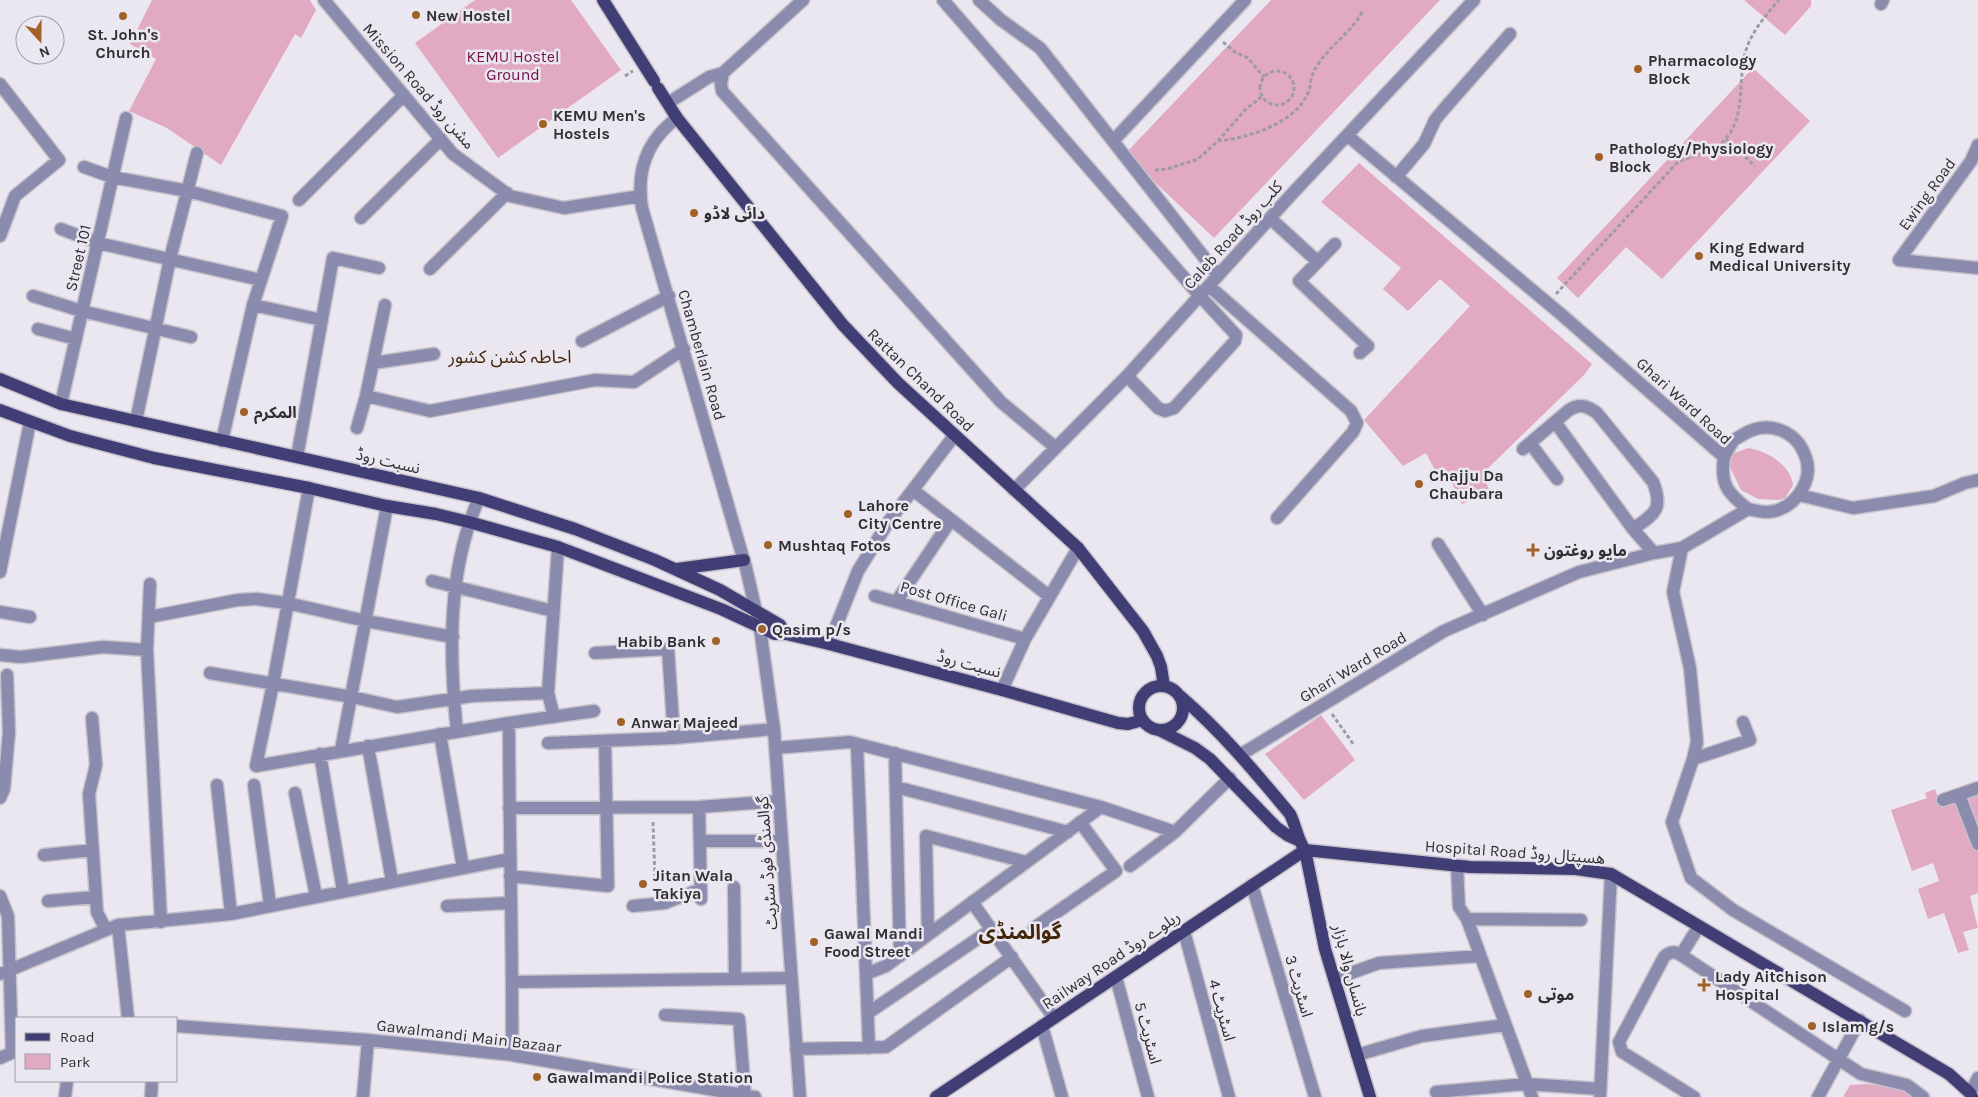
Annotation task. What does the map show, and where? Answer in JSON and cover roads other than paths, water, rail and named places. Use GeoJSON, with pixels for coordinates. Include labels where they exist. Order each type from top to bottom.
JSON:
{"type":"FeatureCollection","features":[{"type":"Feature","properties":{"kind":"main road","name":"Rattan Chand Road"},"geometry":{"type":"LineString","coordinates":[[603,0],[677,118],[843,325],[898,383],[1078,548],[1144,631],[1159,662],[1164,686]]}},
{"type":"Feature","properties":{"kind":"main road","name":"نسبت روڈ"},"geometry":{"type":"LineString","coordinates":[[0,380],[61,404],[91,412],[136,420],[479,498],[575,529],[655,560],[707,583],[780,625],[786,634]]}},
{"type":"Feature","properties":{"kind":"main road"},"geometry":{"type":"LineString","coordinates":[[0,410],[70,436],[154,458],[309,488],[387,506],[436,514],[558,547],[721,608],[760,628]]}},
{"type":"Feature","properties":{"kind":"main road"},"geometry":{"type":"LineString","coordinates":[[674,569],[744,560]]}},
{"type":"Feature","properties":{"kind":"main road","name":"نسبت روڈ"},"geometry":{"type":"LineString","coordinates":[[760,628],[775,634],[786,634],[829,644],[1118,723],[1128,724],[1143,720]]}},
{"type":"Feature","properties":{"kind":"main road"},"geometry":{"type":"LineString","coordinates":[[1180,696],[1183,702],[1182,716],[1173,726],[1159,730],[1143,720],[1139,708],[1142,696],[1152,688],[1170,687],[1213,724],[1290,814],[1296,826],[1301,845]]}},
{"type":"Feature","properties":{"kind":"main road","name":"Hospital Road ھسپتال روڈ"},"geometry":{"type":"LineString","coordinates":[[1159,730],[1195,748],[1210,760],[1230,778],[1276,827],[1301,845],[1457,866],[1576,869],[1611,874],[1949,1074],[1971,1095]]}},
{"type":"Feature","properties":{"kind":"main road","name":"Railway Road ریلوے روڈ"},"geometry":{"type":"LineString","coordinates":[[936,1097],[1252,885],[1301,845]]}},
{"type":"Feature","properties":{"kind":"main road","name":"بانساں والا بازار"},"geometry":{"type":"LineString","coordinates":[[1301,845],[1325,950],[1370,1097]]}},
{"type":"Feature","properties":{"kind":"street","name":"Mission Road مشن روڈ"},"geometry":{"type":"LineString","coordinates":[[324,0],[453,154],[507,194],[540,204],[564,208],[640,196]]}},
{"type":"Feature","properties":{"kind":"street"},"geometry":{"type":"LineString","coordinates":[[668,103],[708,77],[723,73],[803,0]]}},
{"type":"Feature","properties":{"kind":"street"},"geometry":{"type":"LineString","coordinates":[[942,0],[1236,335],[1235,342],[1174,408],[1165,411],[1158,408],[1127,376]]}},
{"type":"Feature","properties":{"kind":"street"},"geometry":{"type":"LineString","coordinates":[[979,0],[1001,20],[1040,48],[1218,276]]}},
{"type":"Feature","properties":{"kind":"street"},"geometry":{"type":"LineString","coordinates":[[1113,141],[1244,0]]}},
{"type":"Feature","properties":{"kind":"street","name":"Caleb Road کلب روڈ"},"geometry":{"type":"LineString","coordinates":[[1014,490],[1127,376],[1270,218],[1474,0]]}},
{"type":"Feature","properties":{"kind":"street"},"geometry":{"type":"LineString","coordinates":[[1396,177],[1424,144],[1435,120],[1510,34]]}},
{"type":"Feature","properties":{"kind":"street"},"geometry":{"type":"LineString","coordinates":[[723,73],[721,84],[726,97],[1001,402],[1056,448]]}},
{"type":"Feature","properties":{"kind":"street"},"geometry":{"type":"LineString","coordinates":[[0,84],[59,160],[15,196],[0,236]]}},
{"type":"Feature","properties":{"kind":"street"},"geometry":{"type":"LineString","coordinates":[[299,200],[404,95]]}},
{"type":"Feature","properties":{"kind":"street","name":"Street 101"},"geometry":{"type":"LineString","coordinates":[[61,404],[126,118]]}},
{"type":"Feature","properties":{"kind":"street","name":"Chamberlain Road"},"geometry":{"type":"LineString","coordinates":[[677,118],[667,125],[650,146],[642,172],[640,196],[744,560],[760,628]]}},
{"type":"Feature","properties":{"kind":"street","name":"Ghari Ward Road"},"geometry":{"type":"LineString","coordinates":[[1240,755],[1438,634],[1579,572],[1682,548],[1748,508],[1731,495],[1725,485],[1722,467],[1724,456],[1547,303],[1348,136]]}},
{"type":"Feature","properties":{"kind":"street"},"geometry":{"type":"LineString","coordinates":[[361,218],[441,139]]}},
{"type":"Feature","properties":{"kind":"street","name":"Ewing Road"},"geometry":{"type":"LineString","coordinates":[[1978,146],[1971,161],[1898,260],[1978,268]]}},
{"type":"Feature","properties":{"kind":"street"},"geometry":{"type":"LineString","coordinates":[[136,420],[170,259],[198,154]]}},
{"type":"Feature","properties":{"kind":"street"},"geometry":{"type":"LineString","coordinates":[[84,167],[112,177],[188,191],[282,216],[253,306],[222,441]]}},
{"type":"Feature","properties":{"kind":"street"},"geometry":{"type":"LineString","coordinates":[[430,269],[507,194]]}},
{"type":"Feature","properties":{"kind":"street"},"geometry":{"type":"LineString","coordinates":[[1270,218],[1318,262]]}},
{"type":"Feature","properties":{"kind":"street"},"geometry":{"type":"LineString","coordinates":[[60,229],[98,243],[261,280]]}},
{"type":"Feature","properties":{"kind":"street"},"geometry":{"type":"LineString","coordinates":[[1335,244],[1299,281],[1368,346],[1360,354]]}},
{"type":"Feature","properties":{"kind":"street"},"geometry":{"type":"LineString","coordinates":[[297,457],[333,258],[379,268]]}},
{"type":"Feature","properties":{"kind":"street"},"geometry":{"type":"LineString","coordinates":[[1209,286],[1350,411],[1357,423],[1353,432],[1277,518]]}},
{"type":"Feature","properties":{"kind":"street"},"geometry":{"type":"LineString","coordinates":[[33,296],[82,311],[191,337]]}},
{"type":"Feature","properties":{"kind":"street"},"geometry":{"type":"LineString","coordinates":[[582,341],[669,296]]}},
{"type":"Feature","properties":{"kind":"street"},"geometry":{"type":"LineString","coordinates":[[358,428],[386,305]]}},
{"type":"Feature","properties":{"kind":"street"},"geometry":{"type":"LineString","coordinates":[[253,306],[322,320]]}},
{"type":"Feature","properties":{"kind":"street"},"geometry":{"type":"LineString","coordinates":[[38,329],[76,339]]}},
{"type":"Feature","properties":{"kind":"street"},"geometry":{"type":"LineString","coordinates":[[366,396],[430,411],[595,380],[634,382],[684,349]]}},
{"type":"Feature","properties":{"kind":"street"},"geometry":{"type":"LineString","coordinates":[[374,363],[434,354]]}},
{"type":"Feature","properties":{"kind":"street"},"geometry":{"type":"LineString","coordinates":[[1557,480],[1526,446],[1576,406],[1584,405],[1597,413],[1653,482],[1658,494],[1658,507],[1654,514],[1633,529]]}},
{"type":"Feature","properties":{"kind":"street"},"geometry":{"type":"LineString","coordinates":[[0,572],[30,422]]}},
{"type":"Feature","properties":{"kind":"street"},"geometry":{"type":"LineString","coordinates":[[1555,422],[1633,529],[1654,553]]}},
{"type":"Feature","properties":{"kind":"street"},"geometry":{"type":"LineString","coordinates":[[1724,456],[1735,439],[1754,428],[1766,427],[1777,429],[1796,440],[1806,458],[1807,478],[1799,496],[1788,505],[1777,510],[1764,512],[1748,508]]}},
{"type":"Feature","properties":{"kind":"street"},"geometry":{"type":"LineString","coordinates":[[829,644],[858,571],[889,520],[954,436]]}},
{"type":"Feature","properties":{"kind":"street"},"geometry":{"type":"LineString","coordinates":[[1799,496],[1853,508],[1934,496],[1965,483],[1978,480]]}},
{"type":"Feature","properties":{"kind":"street"},"geometry":{"type":"LineString","coordinates":[[309,488],[256,766],[440,734],[594,712]]}},
{"type":"Feature","properties":{"kind":"street"},"geometry":{"type":"LineString","coordinates":[[913,490],[1049,596]]}},
{"type":"Feature","properties":{"kind":"street"},"geometry":{"type":"LineString","coordinates":[[457,732],[454,698],[454,587],[469,522],[479,498]]}},
{"type":"Feature","properties":{"kind":"street"},"geometry":{"type":"LineString","coordinates":[[341,750],[387,506]]}},
{"type":"Feature","properties":{"kind":"street"},"geometry":{"type":"LineString","coordinates":[[896,602],[951,520]]}},
{"type":"Feature","properties":{"kind":"street"},"geometry":{"type":"LineString","coordinates":[[1438,544],[1483,615]]}},
{"type":"Feature","properties":{"kind":"street"},"geometry":{"type":"LineString","coordinates":[[554,717],[548,693],[558,547]]}},
{"type":"Feature","properties":{"kind":"street"},"geometry":{"type":"LineString","coordinates":[[1002,690],[1025,639],[1078,548]]}},
{"type":"Feature","properties":{"kind":"street"},"geometry":{"type":"LineString","coordinates":[[1682,548],[1673,592],[1690,668],[1697,742],[1672,822],[1691,878],[1733,910],[1905,1011]]}},
{"type":"Feature","properties":{"kind":"street"},"geometry":{"type":"LineString","coordinates":[[432,581],[553,611]]}},
{"type":"Feature","properties":{"kind":"street"},"geometry":{"type":"LineString","coordinates":[[150,584],[147,650],[161,922]]}},
{"type":"Feature","properties":{"kind":"street","name":"Post Office Gali"},"geometry":{"type":"LineString","coordinates":[[875,596],[1025,639]]}},
{"type":"Feature","properties":{"kind":"street"},"geometry":{"type":"LineString","coordinates":[[149,617],[244,599],[286,604],[453,637]]}},
{"type":"Feature","properties":{"kind":"street"},"geometry":{"type":"LineString","coordinates":[[0,612],[30,617]]}},
{"type":"Feature","properties":{"kind":"street","name":"گوالمنڈی فوڈ سٹریٹ"},"geometry":{"type":"LineString","coordinates":[[760,628],[774,729],[800,1097]]}},
{"type":"Feature","properties":{"kind":"street"},"geometry":{"type":"LineString","coordinates":[[0,655],[21,657],[103,646],[147,650]]}},
{"type":"Feature","properties":{"kind":"street"},"geometry":{"type":"LineString","coordinates":[[595,652],[668,649],[674,738]]}},
{"type":"Feature","properties":{"kind":"street"},"geometry":{"type":"LineString","coordinates":[[210,673],[352,697],[397,707],[472,696],[548,693]]}},
{"type":"Feature","properties":{"kind":"street"},"geometry":{"type":"LineString","coordinates":[[0,798],[4,789],[9,732],[6,675]]}},
{"type":"Feature","properties":{"kind":"street"},"geometry":{"type":"LineString","coordinates":[[92,718],[96,765],[89,794],[97,912],[112,928],[128,1017]]}},
{"type":"Feature","properties":{"kind":"street"},"geometry":{"type":"LineString","coordinates":[[1693,759],[1750,740],[1743,722]]}},
{"type":"Feature","properties":{"kind":"street"},"geometry":{"type":"LineString","coordinates":[[509,723],[510,903],[513,982],[512,1056]]}},
{"type":"Feature","properties":{"kind":"street"},"geometry":{"type":"LineString","coordinates":[[548,743],[674,738],[774,729]]}},
{"type":"Feature","properties":{"kind":"street"},"geometry":{"type":"LineString","coordinates":[[440,734],[463,868]]}},
{"type":"Feature","properties":{"kind":"street"},"geometry":{"type":"LineString","coordinates":[[510,876],[608,886],[605,741]]}},
{"type":"Feature","properties":{"kind":"street"},"geometry":{"type":"LineString","coordinates":[[775,748],[850,742],[1101,807],[1176,832]]}},
{"type":"Feature","properties":{"kind":"street"},"geometry":{"type":"LineString","coordinates":[[857,744],[869,1048]]}},
{"type":"Feature","properties":{"kind":"street"},"geometry":{"type":"LineString","coordinates":[[368,746],[392,881]]}},
{"type":"Feature","properties":{"kind":"street"},"geometry":{"type":"LineString","coordinates":[[895,753],[900,956]]}},
{"type":"Feature","properties":{"kind":"street"},"geometry":{"type":"LineString","coordinates":[[320,754],[344,891]]}},
{"type":"Feature","properties":{"kind":"street"},"geometry":{"type":"LineString","coordinates":[[1130,866],[1176,832],[1230,778]]}},
{"type":"Feature","properties":{"kind":"street"},"geometry":{"type":"LineString","coordinates":[[217,785],[231,914]]}},
{"type":"Feature","properties":{"kind":"street"},"geometry":{"type":"LineString","coordinates":[[254,785],[270,905]]}},
{"type":"Feature","properties":{"kind":"street"},"geometry":{"type":"LineString","coordinates":[[896,786],[1068,832]]}},
{"type":"Feature","properties":{"kind":"street"},"geometry":{"type":"LineString","coordinates":[[1943,800],[1978,788]]}},
{"type":"Feature","properties":{"kind":"street"},"geometry":{"type":"LineString","coordinates":[[294,793],[316,896]]}},
{"type":"Feature","properties":{"kind":"street"},"geometry":{"type":"LineString","coordinates":[[1959,795],[1978,844]]}},
{"type":"Feature","properties":{"kind":"street"},"geometry":{"type":"LineString","coordinates":[[509,808],[699,807],[779,801]]}},
{"type":"Feature","properties":{"kind":"street"},"geometry":{"type":"LineString","coordinates":[[633,906],[665,903],[701,894],[699,807]]}},
{"type":"Feature","properties":{"kind":"street"},"geometry":{"type":"LineString","coordinates":[[866,974],[886,966],[1101,807]]}},
{"type":"Feature","properties":{"kind":"street"},"geometry":{"type":"LineString","coordinates":[[1034,928],[1116,871],[1080,822]]}},
{"type":"Feature","properties":{"kind":"street"},"geometry":{"type":"LineString","coordinates":[[928,935],[926,836],[1026,862]]}},
{"type":"Feature","properties":{"kind":"street"},"geometry":{"type":"LineString","coordinates":[[700,841],[782,841]]}},
{"type":"Feature","properties":{"kind":"street"},"geometry":{"type":"LineString","coordinates":[[44,855],[93,850]]}},
{"type":"Feature","properties":{"kind":"street"},"geometry":{"type":"LineString","coordinates":[[4,972],[112,928],[231,914],[510,858]]}},
{"type":"Feature","properties":{"kind":"street"},"geometry":{"type":"LineString","coordinates":[[1457,866],[1459,907],[1467,918],[1532,1097]]}},
{"type":"Feature","properties":{"kind":"street"},"geometry":{"type":"LineString","coordinates":[[1436,1092],[1527,1084],[1600,1093],[1611,874]]}},
{"type":"Feature","properties":{"kind":"street","name":"اسٹریٹ 3"},"geometry":{"type":"LineString","coordinates":[[1252,885],[1314,1097]]}},
{"type":"Feature","properties":{"kind":"street"},"geometry":{"type":"LineString","coordinates":[[734,887],[735,979]]}},
{"type":"Feature","properties":{"kind":"street"},"geometry":{"type":"LineString","coordinates":[[48,901],[96,896]]}},
{"type":"Feature","properties":{"kind":"street"},"geometry":{"type":"LineString","coordinates":[[0,1058],[14,1051],[4,972],[8,916],[1,901]]}},
{"type":"Feature","properties":{"kind":"street"},"geometry":{"type":"LineString","coordinates":[[972,902],[1054,1018]]}},
{"type":"Feature","properties":{"kind":"street"},"geometry":{"type":"LineString","coordinates":[[447,906],[510,903]]}},
{"type":"Feature","properties":{"kind":"street"},"geometry":{"type":"LineString","coordinates":[[1467,918],[1581,920]]}},
{"type":"Feature","properties":{"kind":"street"},"geometry":{"type":"LineString","coordinates":[[1681,955],[1699,926]]}},
{"type":"Feature","properties":{"kind":"street"},"geometry":{"type":"LineString","coordinates":[[868,1013],[992,929]]}},
{"type":"Feature","properties":{"kind":"street","name":"اسٹریٹ 4"},"geometry":{"type":"LineString","coordinates":[[1184,931],[1230,1097]]}},
{"type":"Feature","properties":{"kind":"street"},"geometry":{"type":"LineString","coordinates":[[1694,1097],[1622,1052],[1619,1045],[1664,957],[1672,952],[1681,955],[1861,1074],[1907,1085],[1923,1097]]}},
{"type":"Feature","properties":{"kind":"street"},"geometry":{"type":"LineString","coordinates":[[1334,979],[1379,963],[1480,956]]}},
{"type":"Feature","properties":{"kind":"street"},"geometry":{"type":"LineString","coordinates":[[796,1050],[886,1047],[1012,958]]}},
{"type":"Feature","properties":{"kind":"street","name":"اسٹریٹ 5"},"geometry":{"type":"LineString","coordinates":[[1116,976],[1148,1097]]}},
{"type":"Feature","properties":{"kind":"street"},"geometry":{"type":"LineString","coordinates":[[513,982],[791,978]]}},
{"type":"Feature","properties":{"kind":"street"},"geometry":{"type":"LineString","coordinates":[[665,1015],[739,1019],[750,1096]]}},
{"type":"Feature","properties":{"kind":"street"},"geometry":{"type":"LineString","coordinates":[[1818,1097],[1860,1020]]}},
{"type":"Feature","properties":{"kind":"street"},"geometry":{"type":"LineString","coordinates":[[1357,1055],[1422,1036],[1505,1025]]}},
{"type":"Feature","properties":{"kind":"street","name":"Gawalmandi Main Bazaar"},"geometry":{"type":"LineString","coordinates":[[178,1026],[368,1040],[512,1056],[750,1096]]}},
{"type":"Feature","properties":{"kind":"street"},"geometry":{"type":"LineString","coordinates":[[1042,1026],[1062,1097]]}},
{"type":"Feature","properties":{"kind":"street"},"geometry":{"type":"LineString","coordinates":[[363,1097],[368,1040]]}},
{"type":"Feature","properties":{"kind":"street"},"geometry":{"type":"LineString","coordinates":[[1971,1095],[1978,1078]]}},
{"type":"Feature","properties":{"kind":"street"},"geometry":{"type":"LineString","coordinates":[[65,1097],[67,1082]]}},
{"type":"Feature","properties":{"kind":"street"},"geometry":{"type":"LineString","coordinates":[[151,1097],[152,1082]]}},
{"type":"Feature","properties":{"kind":"place","name":"New Hostel"},"geometry":{"type":"Point","coordinates":[416,15]}},
{"type":"Feature","properties":{"kind":"place","name":"St. John's Church"},"geometry":{"type":"Point","coordinates":[123,16]}},
{"type":"Feature","properties":{"kind":"place","name":"Pharmacology Block"},"geometry":{"type":"Point","coordinates":[1638,69]}},
{"type":"Feature","properties":{"kind":"place","name":"KEMU Men's Hostels"},"geometry":{"type":"Point","coordinates":[543,124]}},
{"type":"Feature","properties":{"kind":"place","name":"Pathology/Physiology Block"},"geometry":{"type":"Point","coordinates":[1599,157]}},
{"type":"Feature","properties":{"kind":"place","name":"دائی لاڈو"},"geometry":{"type":"Point","coordinates":[694,213]}},
{"type":"Feature","properties":{"kind":"place","name":"King Edward Medical University"},"geometry":{"type":"Point","coordinates":[1699,256]}},
{"type":"Feature","properties":{"kind":"place","name":"المکرم"},"geometry":{"type":"Point","coordinates":[244,412]}},
{"type":"Feature","properties":{"kind":"place","name":"Chajju Da Chaubara"},"geometry":{"type":"Point","coordinates":[1419,484]}},
{"type":"Feature","properties":{"kind":"place","name":"Lahore City Centre"},"geometry":{"type":"Point","coordinates":[848,514]}},
{"type":"Feature","properties":{"kind":"place","name":"Mushtaq Fotos"},"geometry":{"type":"Point","coordinates":[768,545]}},
{"type":"Feature","properties":{"kind":"place","name":"مایو روغتون"},"geometry":{"type":"Point","coordinates":[1533,550]}},
{"type":"Feature","properties":{"kind":"place","name":"Qasim p/s"},"geometry":{"type":"Point","coordinates":[762,629]}},
{"type":"Feature","properties":{"kind":"place","name":"Habib Bank"},"geometry":{"type":"Point","coordinates":[716,641]}},
{"type":"Feature","properties":{"kind":"place","name":"Anwar Majeed"},"geometry":{"type":"Point","coordinates":[621,722]}},
{"type":"Feature","properties":{"kind":"place","name":"Jitan Wala Takiya"},"geometry":{"type":"Point","coordinates":[643,884]}},
{"type":"Feature","properties":{"kind":"place","name":"Gawal Mandi Food Street"},"geometry":{"type":"Point","coordinates":[814,942]}},
{"type":"Feature","properties":{"kind":"place","name":"Lady Aitchison Hospital"},"geometry":{"type":"Point","coordinates":[1704,985]}},
{"type":"Feature","properties":{"kind":"place","name":"موتی"},"geometry":{"type":"Point","coordinates":[1528,994]}},
{"type":"Feature","properties":{"kind":"place","name":"Islam g/s"},"geometry":{"type":"Point","coordinates":[1812,1026]}},
{"type":"Feature","properties":{"kind":"place","name":"Gawalmandi Police Station"},"geometry":{"type":"Point","coordinates":[537,1077]}},
{"type":"Feature","properties":{"kind":"district","name":"احاطہ کشن کشور"},"geometry":{"type":"Point","coordinates":[510,357]}},
{"type":"Feature","properties":{"kind":"district","name":"گوالمنڈی"},"geometry":{"type":"Point","coordinates":[1020,932]}},
{"type":"Feature","properties":{"kind":"park label","name":"KEMU Hostel Ground"},"geometry":{"type":"Point","coordinates":[513,65]}}]}
